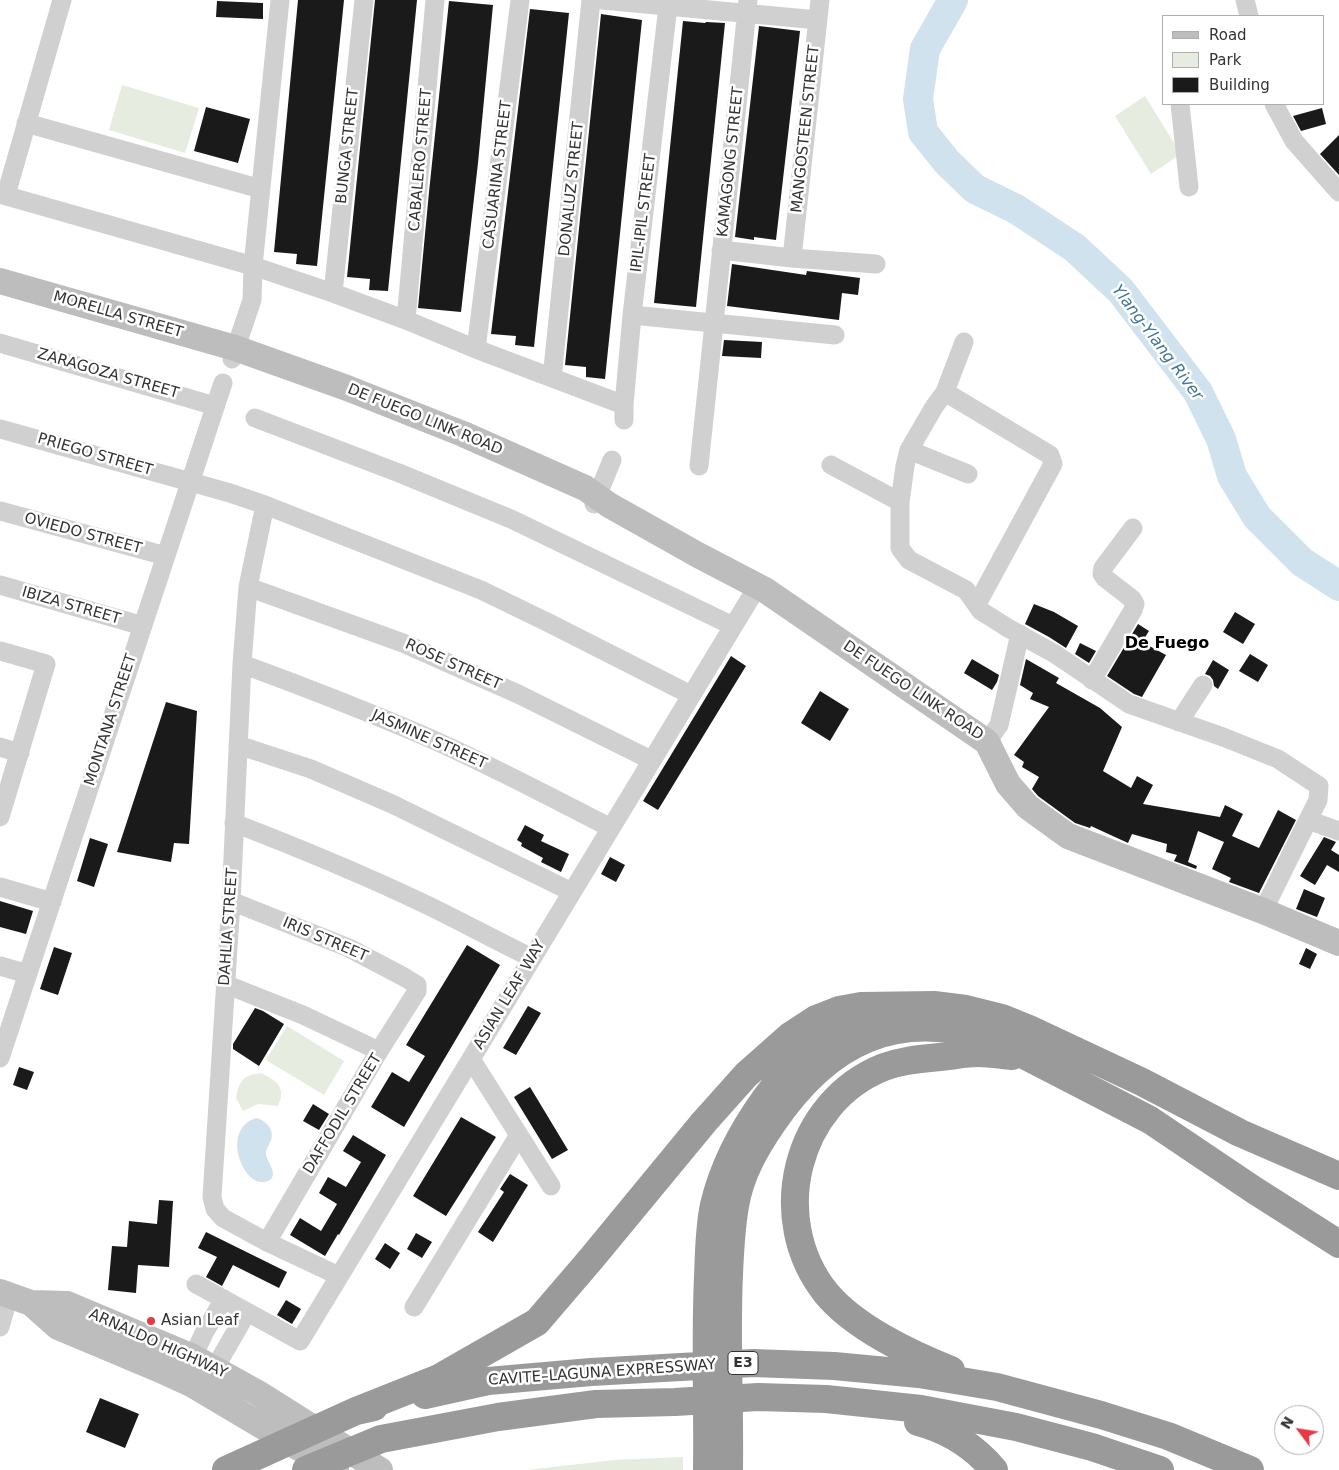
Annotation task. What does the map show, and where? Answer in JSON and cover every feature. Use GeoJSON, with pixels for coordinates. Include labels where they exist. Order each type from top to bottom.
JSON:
{"type":"FeatureCollection","features":[{"type":"Feature","properties":{"kind":"highway"},"geometry":{"type":"LineString","coordinates":[[718,1461],[717,1310],[708,1255],[714,1206],[731,1156],[742,1134],[771,1091],[790,1068],[814,1047],[832,1033],[870,1015],[893,1008],[915,1005]]}},
{"type":"Feature","properties":{"kind":"highway"},"geometry":{"type":"LineString","coordinates":[[356,1411],[439,1378],[537,1322],[710,1115],[753,1069],[790,1036],[816,1019],[840,1010],[861,1006],[951,1006],[1002,1018],[1142,1082],[1240,1133],[1339,1176]]}},
{"type":"Feature","properties":{"kind":"highway"},"geometry":{"type":"LineString","coordinates":[[717,1310],[735,1204],[741,1180],[751,1158],[778,1114],[812,1075],[832,1058],[854,1044],[880,1033],[904,1029],[926,1028],[972,1032],[995,1040],[1150,1120],[1339,1244]]}},
{"type":"Feature","properties":{"kind":"highway"},"geometry":{"type":"LineString","coordinates":[[997,1387],[938,1364],[904,1348],[866,1327],[835,1302],[819,1282],[805,1256],[797,1231],[794,1206],[797,1174],[806,1145],[827,1110],[857,1082],[884,1067],[919,1058],[978,1053],[1012,1056],[1044,1065]]}},
{"type":"Feature","properties":{"kind":"highway","name":"CAVITE–LAGUNA EXPRESSWAY"},"geometry":{"type":"LineString","coordinates":[[226,1470],[356,1411],[488,1381],[591,1372],[753,1363],[834,1366],[918,1374],[997,1387],[1101,1415],[1168,1436],[1250,1470]]}},
{"type":"Feature","properties":{"kind":"highway","name":"CAVITE–LAGUNA EXPRESSWAY"},"geometry":{"type":"LineString","coordinates":[[306,1470],[381,1439],[498,1417],[596,1404],[758,1397],[826,1399],[921,1409],[1016,1427],[1092,1447],[1160,1470]]}},
{"type":"Feature","properties":{"kind":"highway"},"geometry":{"type":"LineString","coordinates":[[826,1399],[930,1425],[946,1432],[974,1450],[994,1470]]}},
{"type":"Feature","properties":{"kind":"street"},"geometry":{"type":"LineString","coordinates":[[62,0],[3,195],[253,266],[406,320],[552,378]]}},
{"type":"Feature","properties":{"kind":"street"},"geometry":{"type":"LineString","coordinates":[[234,353],[252,300],[253,266],[280,0]]}},
{"type":"Feature","properties":{"kind":"street","name":"BUNGA STREET"},"geometry":{"type":"LineString","coordinates":[[333,293],[364,0]]}},
{"type":"Feature","properties":{"kind":"street","name":"CABALERO STREET"},"geometry":{"type":"LineString","coordinates":[[406,320],[435,0]]}},
{"type":"Feature","properties":{"kind":"street","name":"CASUARINA STREET"},"geometry":{"type":"LineString","coordinates":[[476,349],[520,0]]}},
{"type":"Feature","properties":{"kind":"street","name":"DONALUZ STREET"},"geometry":{"type":"LineString","coordinates":[[552,378],[591,0]]}},
{"type":"Feature","properties":{"kind":"street"},"geometry":{"type":"LineString","coordinates":[[602,0],[668,6],[748,7],[818,20]]}},
{"type":"Feature","properties":{"kind":"street","name":"MANGOSTEEN STREET"},"geometry":{"type":"LineString","coordinates":[[792,258],[820,0]]}},
{"type":"Feature","properties":{"kind":"street"},"geometry":{"type":"LineString","coordinates":[[1245,0],[1249,15]]}},
{"type":"Feature","properties":{"kind":"street","name":"IPIL-IPIL STREET"},"geometry":{"type":"LineString","coordinates":[[552,378],[624,412],[632,315],[668,6]]}},
{"type":"Feature","properties":{"kind":"street","name":"KAMAGONG STREET"},"geometry":{"type":"LineString","coordinates":[[699,466],[748,7]]}},
{"type":"Feature","properties":{"kind":"street"},"geometry":{"type":"LineString","coordinates":[[1180,105],[1189,187]]}},
{"type":"Feature","properties":{"kind":"street"},"geometry":{"type":"LineString","coordinates":[[1275,105],[1294,141],[1339,192]]}},
{"type":"Feature","properties":{"kind":"street"},"geometry":{"type":"LineString","coordinates":[[26,123],[261,190]]}},
{"type":"Feature","properties":{"kind":"street"},"geometry":{"type":"LineString","coordinates":[[721,250],[792,258],[876,264]]}},
{"type":"Feature","properties":{"kind":"street","name":"MORELLA STREET"},"geometry":{"type":"LineString","coordinates":[[0,281],[234,353]]}},
{"type":"Feature","properties":{"kind":"street","name":"MORELLA STREET"},"geometry":{"type":"LineString","coordinates":[[0,295],[234,353]]}},
{"type":"Feature","properties":{"kind":"street"},"geometry":{"type":"LineString","coordinates":[[632,315],[835,335]]}},
{"type":"Feature","properties":{"kind":"street"},"geometry":{"type":"LineString","coordinates":[[964,342],[944,392],[909,450],[900,502],[900,548],[909,560],[966,590],[981,610],[1055,654],[1129,704],[1278,759],[1319,786],[1318,800],[1263,911]]}},
{"type":"Feature","properties":{"kind":"street","name":"ZARAGOZA STREET"},"geometry":{"type":"LineString","coordinates":[[0,343],[215,406]]}},
{"type":"Feature","properties":{"kind":"street","name":"DE FUEGO LINK ROAD"},"geometry":{"type":"LineString","coordinates":[[234,353],[459,444],[579,498],[599,501],[765,590],[988,742],[1008,784],[1028,807],[1068,836],[1263,911],[1339,943]]}},
{"type":"Feature","properties":{"kind":"street","name":"MONTANA STREET"},"geometry":{"type":"LineString","coordinates":[[1,1050],[52,902],[223,383]]}},
{"type":"Feature","properties":{"kind":"street"},"geometry":{"type":"LineString","coordinates":[[944,392],[1050,455],[1053,464],[977,604]]}},
{"type":"Feature","properties":{"kind":"street"},"geometry":{"type":"LineString","coordinates":[[255,418],[399,473],[511,519],[733,626]]}},
{"type":"Feature","properties":{"kind":"street","name":"PRIEGO STREET"},"geometry":{"type":"LineString","coordinates":[[0,428],[230,493],[265,505],[480,590],[691,696]]}},
{"type":"Feature","properties":{"kind":"street"},"geometry":{"type":"LineString","coordinates":[[909,450],[968,474]]}},
{"type":"Feature","properties":{"kind":"street"},"geometry":{"type":"LineString","coordinates":[[599,501],[612,460]]}},
{"type":"Feature","properties":{"kind":"street"},"geometry":{"type":"LineString","coordinates":[[831,465],[900,502]]}},
{"type":"Feature","properties":{"kind":"street","name":"DAHLIA STREET"},"geometry":{"type":"LineString","coordinates":[[265,505],[248,587],[242,664],[231,901],[212,1197],[214,1209],[223,1218],[267,1242],[339,1276]]}},
{"type":"Feature","properties":{"kind":"street","name":"OVIEDO STREET"},"geometry":{"type":"LineString","coordinates":[[0,511],[166,556]]}},
{"type":"Feature","properties":{"kind":"street"},"geometry":{"type":"LineString","coordinates":[[1092,680],[1135,604],[1132,599],[1102,574],[1103,568],[1133,528]]}},
{"type":"Feature","properties":{"kind":"street","name":"IBIZA STREET"},"geometry":{"type":"LineString","coordinates":[[0,585],[143,626]]}},
{"type":"Feature","properties":{"kind":"street","name":"ROSE STREET"},"geometry":{"type":"LineString","coordinates":[[248,587],[403,643],[518,694],[651,760]]}},
{"type":"Feature","properties":{"kind":"street","name":"ASIAN LEAF WAY"},"geometry":{"type":"LineString","coordinates":[[196,1284],[300,1341],[751,596]]}},
{"type":"Feature","properties":{"kind":"street"},"geometry":{"type":"LineString","coordinates":[[988,742],[999,725],[1020,634]]}},
{"type":"Feature","properties":{"kind":"street"},"geometry":{"type":"LineString","coordinates":[[0,651],[46,664],[0,817]]}},
{"type":"Feature","properties":{"kind":"street","name":"JASMINE STREET"},"geometry":{"type":"LineString","coordinates":[[242,664],[421,734],[611,828]]}},
{"type":"Feature","properties":{"kind":"street"},"geometry":{"type":"LineString","coordinates":[[1179,722],[1203,685]]}},
{"type":"Feature","properties":{"kind":"street"},"geometry":{"type":"LineString","coordinates":[[238,745],[311,769],[392,804],[572,892]]}},
{"type":"Feature","properties":{"kind":"street"},"geometry":{"type":"LineString","coordinates":[[0,747],[20,752]]}},
{"type":"Feature","properties":{"kind":"street"},"geometry":{"type":"LineString","coordinates":[[1308,820],[1339,831]]}},
{"type":"Feature","properties":{"kind":"street"},"geometry":{"type":"LineString","coordinates":[[234,823],[361,875],[532,958]]}},
{"type":"Feature","properties":{"kind":"street"},"geometry":{"type":"LineString","coordinates":[[0,886],[52,902]]}},
{"type":"Feature","properties":{"kind":"street","name":"IRIS STREET"},"geometry":{"type":"LineString","coordinates":[[231,901],[349,948],[404,976],[417,985]]}},
{"type":"Feature","properties":{"kind":"street"},"geometry":{"type":"LineString","coordinates":[[0,966],[28,974]]}},
{"type":"Feature","properties":{"kind":"street"},"geometry":{"type":"LineString","coordinates":[[225,984],[303,1015],[379,1051]]}},
{"type":"Feature","properties":{"kind":"street","name":"DAFFODIL STREET"},"geometry":{"type":"LineString","coordinates":[[267,1242],[379,1051],[417,991],[417,985]]}},
{"type":"Feature","properties":{"kind":"street"},"geometry":{"type":"LineString","coordinates":[[471,1059],[550,1186]]}},
{"type":"Feature","properties":{"kind":"street"},"geometry":{"type":"LineString","coordinates":[[414,1307],[520,1135]]}},
{"type":"Feature","properties":{"kind":"street"},"geometry":{"type":"LineString","coordinates":[[0,1327],[13,1297]]}},
{"type":"Feature","properties":{"kind":"street","name":"ARNALDO HIGHWAY"},"geometry":{"type":"LineString","coordinates":[[13,1297],[68,1304],[204,1363],[258,1393],[376,1468]]}},
{"type":"Feature","properties":{"kind":"street","name":"ARNALDO HIGHWAY"},"geometry":{"type":"LineString","coordinates":[[13,1297],[58,1327],[193,1385],[336,1470]]}},
{"type":"Feature","properties":{"kind":"street"},"geometry":{"type":"LineString","coordinates":[[204,1363],[204,1333],[224,1299]]}},
{"type":"Feature","properties":{"kind":"street"},"geometry":{"type":"LineString","coordinates":[[193,1385],[204,1363],[247,1312]]}},
{"type":"Feature","properties":{"kind":"green space"},"geometry":{"type":"Polygon","coordinates":[[[122,85],[199,108],[185,153],[109,130],[122,85]]]}},
{"type":"Feature","properties":{"kind":"green space"},"geometry":{"type":"Polygon","coordinates":[[[1145,96],[1181,154],[1151,174],[1115,116],[1145,96]]]}},
{"type":"Feature","properties":{"kind":"green space"},"geometry":{"type":"Polygon","coordinates":[[[287,1026],[344,1061],[324,1095],[266,1060],[287,1026]]]}},
{"type":"Feature","properties":{"kind":"green space"},"geometry":{"type":"Polygon","coordinates":[[[261,1073],[272,1079],[279,1086],[281,1094],[278,1106],[258,1104],[243,1111],[236,1098],[240,1083],[250,1075],[261,1073]]]}},
{"type":"Feature","properties":{"kind":"green space"},"geometry":{"type":"Polygon","coordinates":[[[683,1457],[683,1470],[527,1470],[614,1460],[683,1457]]]}},
{"type":"Feature","properties":{"kind":"water"},"geometry":{"type":"Polygon","coordinates":[[[256,1118],[266,1123],[272,1132],[266,1154],[273,1174],[270,1180],[264,1182],[256,1181],[249,1175],[243,1166],[237,1144],[239,1133],[245,1124],[256,1118]]]}},
{"type":"Feature","properties":{"kind":"building"},"geometry":{"type":"Polygon","coordinates":[[[298,0],[344,0],[317,266],[296,264],[297,254],[274,252],[298,0]]]}},
{"type":"Feature","properties":{"kind":"building"},"geometry":{"type":"Polygon","coordinates":[[[375,0],[417,0],[388,291],[369,290],[370,279],[347,277],[375,0]]]}},
{"type":"Feature","properties":{"kind":"building"},"geometry":{"type":"Polygon","coordinates":[[[217,1],[263,3],[263,19],[216,17],[217,1]]]}},
{"type":"Feature","properties":{"kind":"building"},"geometry":{"type":"Polygon","coordinates":[[[449,1],[493,5],[461,312],[418,308],[449,1]]]}},
{"type":"Feature","properties":{"kind":"building"},"geometry":{"type":"Polygon","coordinates":[[[530,9],[569,13],[534,347],[515,345],[516,336],[491,334],[530,9]]]}},
{"type":"Feature","properties":{"kind":"building"},"geometry":{"type":"Polygon","coordinates":[[[601,14],[642,20],[605,379],[586,377],[586,367],[565,365],[601,14]]]}},
{"type":"Feature","properties":{"kind":"building"},"geometry":{"type":"Polygon","coordinates":[[[683,21],[725,23],[696,307],[654,303],[683,21]]]}},
{"type":"Feature","properties":{"kind":"building"},"geometry":{"type":"Polygon","coordinates":[[[759,26],[800,31],[776,240],[754,237],[754,240],[735,237],[759,26]]]}},
{"type":"Feature","properties":{"kind":"building"},"geometry":{"type":"Polygon","coordinates":[[[206,107],[250,119],[238,163],[194,151],[206,107]]]}},
{"type":"Feature","properties":{"kind":"building"},"geometry":{"type":"Polygon","coordinates":[[[1322,108],[1326,124],[1301,131],[1293,116],[1322,108]]]}},
{"type":"Feature","properties":{"kind":"building"},"geometry":{"type":"Polygon","coordinates":[[[1339,135],[1339,175],[1320,154],[1339,135]]]}},
{"type":"Feature","properties":{"kind":"building"},"geometry":{"type":"Polygon","coordinates":[[[732,264],[806,275],[807,271],[860,278],[858,295],[842,293],[839,320],[727,306],[732,264]]]}},
{"type":"Feature","properties":{"kind":"building"},"geometry":{"type":"Polygon","coordinates":[[[724,340],[762,342],[761,358],[722,356],[724,340]]]}},
{"type":"Feature","properties":{"kind":"building"},"geometry":{"type":"Polygon","coordinates":[[[1034,604],[1054,612],[1078,626],[1066,648],[1025,624],[1034,604]]]}},
{"type":"Feature","properties":{"kind":"building"},"geometry":{"type":"Polygon","coordinates":[[[1235,612],[1255,624],[1243,644],[1223,632],[1235,612]]]}},
{"type":"Feature","properties":{"kind":"building"},"geometry":{"type":"Polygon","coordinates":[[[1138,624],[1149,631],[1142,642],[1166,655],[1142,697],[1134,694],[1107,676],[1138,624]]]}},
{"type":"Feature","properties":{"kind":"building"},"geometry":{"type":"Polygon","coordinates":[[[1080,643],[1096,651],[1089,663],[1075,654],[1080,643]]]}},
{"type":"Feature","properties":{"kind":"building"},"geometry":{"type":"Polygon","coordinates":[[[1250,654],[1268,665],[1258,682],[1239,671],[1250,654]]]}},
{"type":"Feature","properties":{"kind":"building"},"geometry":{"type":"Polygon","coordinates":[[[731,656],[746,666],[658,810],[643,801],[731,656]]]}},
{"type":"Feature","properties":{"kind":"building"},"geometry":{"type":"Polygon","coordinates":[[[972,659],[999,675],[992,690],[964,673],[972,659]]]}},
{"type":"Feature","properties":{"kind":"building"},"geometry":{"type":"Polygon","coordinates":[[[1026,659],[1059,678],[1056,683],[1100,708],[1122,727],[1103,771],[1131,788],[1137,776],[1153,785],[1143,804],[1220,817],[1225,805],[1243,814],[1232,836],[1259,848],[1278,810],[1296,820],[1259,893],[1229,882],[1231,878],[1212,869],[1224,842],[1198,831],[1188,862],[1197,866],[1196,869],[1174,861],[1177,855],[1166,852],[1167,844],[1132,834],[1128,843],[1091,826],[1090,828],[1075,823],[1038,796],[1032,789],[1039,777],[1022,767],[1024,762],[1014,755],[1049,707],[1030,699],[1033,693],[1020,685],[1026,659]]]}},
{"type":"Feature","properties":{"kind":"building"},"geometry":{"type":"Polygon","coordinates":[[[1213,660],[1229,670],[1218,689],[1214,686],[1210,676],[1205,674],[1213,660]]]}},
{"type":"Feature","properties":{"kind":"building"},"geometry":{"type":"Polygon","coordinates":[[[820,691],[849,709],[830,741],[801,723],[820,691]]]}},
{"type":"Feature","properties":{"kind":"building"},"geometry":{"type":"Polygon","coordinates":[[[166,702],[197,711],[189,844],[174,843],[171,862],[117,852],[166,702]]]}},
{"type":"Feature","properties":{"kind":"building"},"geometry":{"type":"Polygon","coordinates":[[[525,825],[544,835],[541,841],[569,854],[561,872],[541,862],[543,858],[521,846],[522,843],[517,840],[525,825]]]}},
{"type":"Feature","properties":{"kind":"building"},"geometry":{"type":"Polygon","coordinates":[[[1324,837],[1336,842],[1331,850],[1339,855],[1339,872],[1327,865],[1315,885],[1300,876],[1324,837]]]}},
{"type":"Feature","properties":{"kind":"building"},"geometry":{"type":"Polygon","coordinates":[[[90,838],[108,844],[94,887],[77,881],[90,838]]]}},
{"type":"Feature","properties":{"kind":"building"},"geometry":{"type":"Polygon","coordinates":[[[610,857],[625,865],[616,882],[601,874],[610,857]]]}},
{"type":"Feature","properties":{"kind":"building"},"geometry":{"type":"Polygon","coordinates":[[[1304,889],[1325,898],[1317,917],[1296,909],[1304,889]]]}},
{"type":"Feature","properties":{"kind":"building"},"geometry":{"type":"Polygon","coordinates":[[[0,901],[33,911],[26,934],[0,927],[0,901]]]}},
{"type":"Feature","properties":{"kind":"building"},"geometry":{"type":"Polygon","coordinates":[[[467,945],[500,965],[404,1127],[371,1107],[392,1072],[409,1082],[425,1056],[406,1045],[467,945]]]}},
{"type":"Feature","properties":{"kind":"building"},"geometry":{"type":"Polygon","coordinates":[[[54,947],[72,953],[58,995],[40,989],[54,947]]]}},
{"type":"Feature","properties":{"kind":"building"},"geometry":{"type":"Polygon","coordinates":[[[1306,948],[1317,954],[1310,969],[1299,964],[1306,948]]]}},
{"type":"Feature","properties":{"kind":"building"},"geometry":{"type":"Polygon","coordinates":[[[528,1006],[541,1013],[516,1055],[503,1048],[528,1006]]]}},
{"type":"Feature","properties":{"kind":"building"},"geometry":{"type":"Polygon","coordinates":[[[255,1008],[284,1024],[259,1066],[233,1049],[233,1044],[255,1008]]]}},
{"type":"Feature","properties":{"kind":"building"},"geometry":{"type":"Polygon","coordinates":[[[19,1067],[34,1072],[27,1090],[13,1085],[19,1067]]]}},
{"type":"Feature","properties":{"kind":"building"},"geometry":{"type":"Polygon","coordinates":[[[530,1087],[568,1150],[552,1159],[514,1097],[530,1087]]]}},
{"type":"Feature","properties":{"kind":"building"},"geometry":{"type":"Polygon","coordinates":[[[313,1104],[329,1114],[319,1130],[303,1121],[313,1104]]]}},
{"type":"Feature","properties":{"kind":"building"},"geometry":{"type":"Polygon","coordinates":[[[461,1117],[496,1137],[446,1216],[413,1196],[461,1117]]]}},
{"type":"Feature","properties":{"kind":"building"},"geometry":{"type":"Polygon","coordinates":[[[353,1135],[386,1155],[325,1256],[290,1235],[300,1218],[321,1231],[337,1204],[319,1193],[328,1177],[346,1187],[361,1162],[343,1151],[353,1135]]]}},
{"type":"Feature","properties":{"kind":"building"},"geometry":{"type":"Polygon","coordinates":[[[510,1174],[528,1185],[493,1242],[478,1232],[504,1192],[500,1189],[510,1174]]]}},
{"type":"Feature","properties":{"kind":"building"},"geometry":{"type":"Polygon","coordinates":[[[159,1200],[173,1201],[169,1267],[138,1265],[136,1293],[108,1290],[112,1246],[127,1247],[129,1221],[157,1224],[159,1200]]]}},
{"type":"Feature","properties":{"kind":"building"},"geometry":{"type":"Polygon","coordinates":[[[206,1232],[287,1272],[279,1288],[233,1265],[222,1286],[206,1277],[217,1257],[198,1248],[206,1232]]]}},
{"type":"Feature","properties":{"kind":"building"},"geometry":{"type":"Polygon","coordinates":[[[416,1233],[432,1242],[422,1258],[407,1249],[416,1233]]]}},
{"type":"Feature","properties":{"kind":"building"},"geometry":{"type":"Polygon","coordinates":[[[385,1243],[400,1253],[390,1269],[375,1259],[385,1243]]]}},
{"type":"Feature","properties":{"kind":"building"},"geometry":{"type":"Polygon","coordinates":[[[286,1300],[301,1309],[292,1324],[277,1315],[286,1300]]]}},
{"type":"Feature","properties":{"kind":"building"},"geometry":{"type":"Polygon","coordinates":[[[100,1398],[139,1414],[125,1448],[86,1432],[100,1398]]]}},
{"type":"Feature","properties":{"kind":"waterway","name":"Ylang-Ylang River"},"geometry":{"type":"LineString","coordinates":[[953,0],[925,49],[918,99],[923,132],[947,162],[975,189],[1016,209],[1075,248],[1121,291],[1198,392],[1221,439],[1232,476],[1257,517],[1302,562],[1339,586]]}},
{"type":"Feature","properties":{"kind":"place","name":"Asian Leaf"},"geometry":{"type":"Point","coordinates":[151,1321]}},
{"type":"Feature","properties":{"kind":"district","name":"De Fuego"},"geometry":{"type":"Point","coordinates":[1167,644]}}]}
